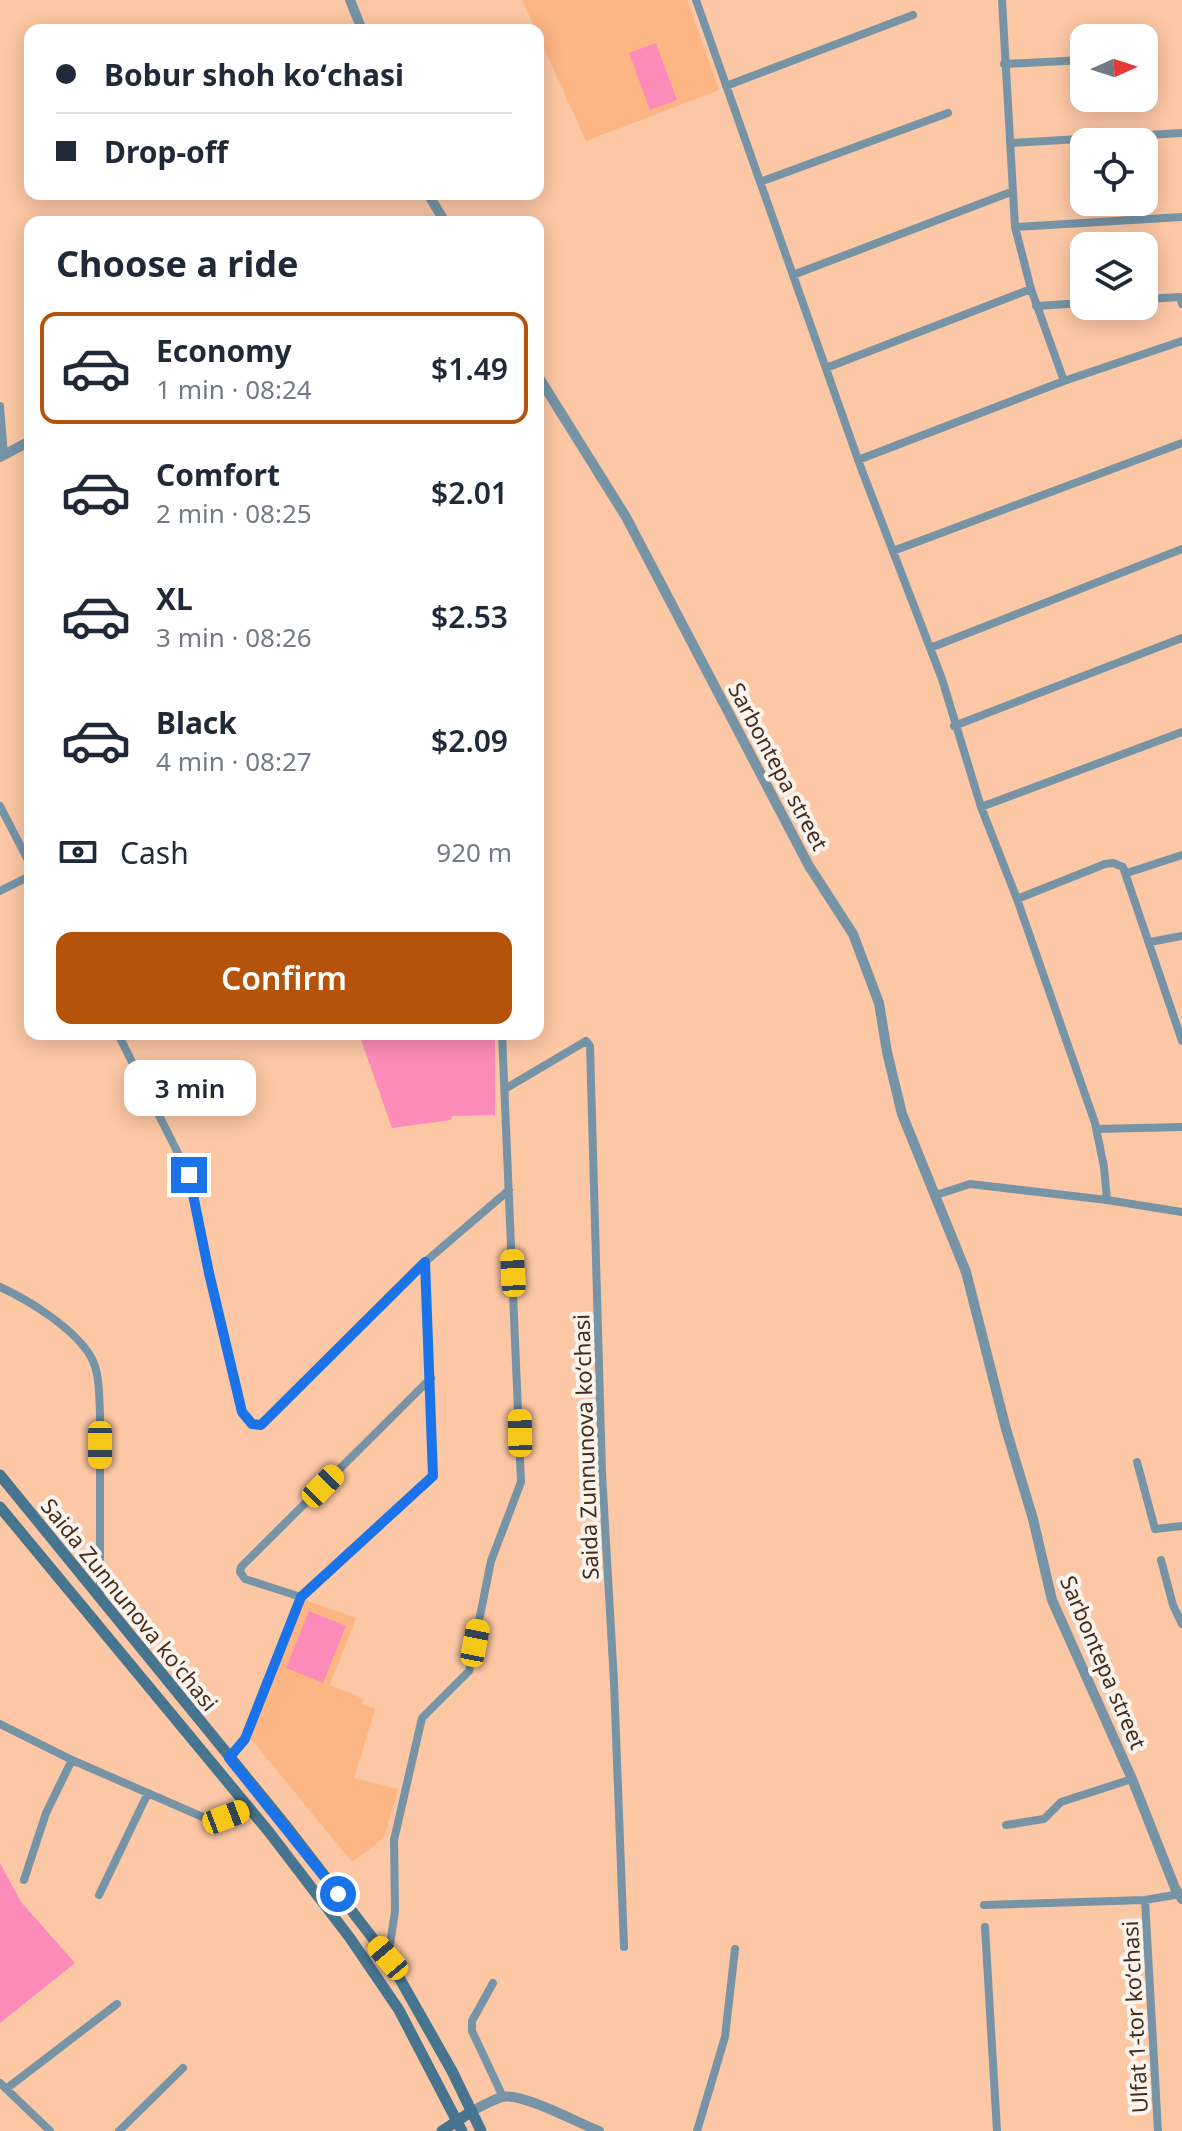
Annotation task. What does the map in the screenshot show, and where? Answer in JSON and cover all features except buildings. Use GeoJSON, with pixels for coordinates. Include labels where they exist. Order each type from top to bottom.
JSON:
{"type":"FeatureCollection","features":[{"type":"Feature","properties":{"kind":"main road","name":"Saida Zunnunova ko'chasi"},"geometry":{"type":"LineString","coordinates":[[0,1475],[287,1827],[388,1958],[452,2071],[481,2131]]}},
{"type":"Feature","properties":{"kind":"main road","name":"Saida Zunnunova ko'chasi"},"geometry":{"type":"LineString","coordinates":[[0,1507],[249,1809],[350,1938],[391,1998],[462,2131]]}},
{"type":"Feature","properties":{"kind":"main road"},"geometry":{"type":"LineString","coordinates":[[163,1706],[177,1695]]}},
{"type":"Feature","properties":{"kind":"main road"},"geometry":{"type":"LineString","coordinates":[[442,2131],[472,2111]]}},
{"type":"Feature","properties":{"kind":"street"},"geometry":{"type":"LineString","coordinates":[[350,0],[360,24]]}},
{"type":"Feature","properties":{"kind":"street"},"geometry":{"type":"LineString","coordinates":[[696,0],[858,460],[930,648],[981,807],[1017,899],[1097,1129],[1107,1200]]}},
{"type":"Feature","properties":{"kind":"street"},"geometry":{"type":"LineString","coordinates":[[1002,0],[1015,227],[1036,306],[1064,381]]}},
{"type":"Feature","properties":{"kind":"street"},"geometry":{"type":"LineString","coordinates":[[726,86],[913,15]]}},
{"type":"Feature","properties":{"kind":"street"},"geometry":{"type":"LineString","coordinates":[[1004,64],[1070,61]]}},
{"type":"Feature","properties":{"kind":"street"},"geometry":{"type":"LineString","coordinates":[[760,182],[948,113]]}},
{"type":"Feature","properties":{"kind":"street"},"geometry":{"type":"LineString","coordinates":[[1010,143],[1182,133]]}},
{"type":"Feature","properties":{"kind":"street"},"geometry":{"type":"LineString","coordinates":[[793,275],[1011,192]]}},
{"type":"Feature","properties":{"kind":"street"},"geometry":{"type":"LineString","coordinates":[[1015,227],[1182,217]]}},
{"type":"Feature","properties":{"kind":"street"},"geometry":{"type":"LineString","coordinates":[[826,368],[1031,289]]}},
{"type":"Feature","properties":{"kind":"street"},"geometry":{"type":"LineString","coordinates":[[1158,298],[1180,297],[1182,304]]}},
{"type":"Feature","properties":{"kind":"street"},"geometry":{"type":"LineString","coordinates":[[1036,306],[1070,304]]}},
{"type":"Feature","properties":{"kind":"street"},"geometry":{"type":"LineString","coordinates":[[858,460],[1064,381],[1182,341]]}},
{"type":"Feature","properties":{"kind":"street","name":"Sarbontepa street"},"geometry":{"type":"LineString","coordinates":[[544,386],[626,517],[809,866],[853,934],[879,1003],[902,1114],[966,1272],[1052,1600],[1180,1892]]}},
{"type":"Feature","properties":{"kind":"street"},"geometry":{"type":"LineString","coordinates":[[0,406],[2,456],[24,444]]}},
{"type":"Feature","properties":{"kind":"street"},"geometry":{"type":"LineString","coordinates":[[893,551],[1182,443]]}},
{"type":"Feature","properties":{"kind":"street"},"geometry":{"type":"LineString","coordinates":[[930,648],[1182,549]]}},
{"type":"Feature","properties":{"kind":"street"},"geometry":{"type":"LineString","coordinates":[[954,726],[1182,638]]}},
{"type":"Feature","properties":{"kind":"street"},"geometry":{"type":"LineString","coordinates":[[981,807],[1182,732]]}},
{"type":"Feature","properties":{"kind":"street"},"geometry":{"type":"LineString","coordinates":[[0,806],[24,852]]}},
{"type":"Feature","properties":{"kind":"street"},"geometry":{"type":"LineString","coordinates":[[1127,873],[1182,855]]}},
{"type":"Feature","properties":{"kind":"street"},"geometry":{"type":"LineString","coordinates":[[1017,899],[1105,864],[1119,864],[1127,873],[1181,1035]]}},
{"type":"Feature","properties":{"kind":"street"},"geometry":{"type":"LineString","coordinates":[[0,891],[24,879]]}},
{"type":"Feature","properties":{"kind":"street"},"geometry":{"type":"LineString","coordinates":[[1150,942],[1182,936]]}},
{"type":"Feature","properties":{"kind":"street"},"geometry":{"type":"LineString","coordinates":[[121,1040],[189,1175],[242,1412],[252,1424],[261,1425],[425,1262],[509,1190]]}},
{"type":"Feature","properties":{"kind":"street"},"geometry":{"type":"LineString","coordinates":[[388,1958],[395,1911],[394,1840],[422,1718],[469,1671],[491,1561],[521,1482],[502,1040]]}},
{"type":"Feature","properties":{"kind":"street","name":"Saida Zunnunova koʻchasi"},"geometry":{"type":"LineString","coordinates":[[505,1089],[586,1041],[590,1046],[602,1473],[624,1947]]}},
{"type":"Feature","properties":{"kind":"street"},"geometry":{"type":"LineString","coordinates":[[1097,1129],[1182,1127]]}},
{"type":"Feature","properties":{"kind":"street"},"geometry":{"type":"LineString","coordinates":[[936,1195],[970,1184],[1182,1212]]}},
{"type":"Feature","properties":{"kind":"street"},"geometry":{"type":"LineString","coordinates":[[229,1758],[245,1739],[301,1597],[433,1476],[425,1262]]}},
{"type":"Feature","properties":{"kind":"street"},"geometry":{"type":"LineString","coordinates":[[0,1287],[45,1313],[75,1337],[92,1358],[99,1387],[100,1414],[100,1599]]}},
{"type":"Feature","properties":{"kind":"street"},"geometry":{"type":"LineString","coordinates":[[301,1597],[245,1579],[240,1572],[241,1567],[431,1378]]}},
{"type":"Feature","properties":{"kind":"street"},"geometry":{"type":"LineString","coordinates":[[1137,1462],[1155,1529],[1182,1526]]}},
{"type":"Feature","properties":{"kind":"street"},"geometry":{"type":"LineString","coordinates":[[1161,1560],[1182,1624]]}},
{"type":"Feature","properties":{"kind":"street"},"geometry":{"type":"LineString","coordinates":[[0,1724],[72,1760],[205,1818],[226,1817],[249,1809]]}},
{"type":"Feature","properties":{"kind":"street"},"geometry":{"type":"LineString","coordinates":[[24,1880],[46,1813],[72,1760]]}},
{"type":"Feature","properties":{"kind":"street"},"geometry":{"type":"LineString","coordinates":[[1006,1825],[1044,1819],[1061,1802],[1132,1779]]}},
{"type":"Feature","properties":{"kind":"street"},"geometry":{"type":"LineString","coordinates":[[99,1895],[148,1793]]}},
{"type":"Feature","properties":{"kind":"street"},"geometry":{"type":"LineString","coordinates":[[984,1905],[1145,1900],[1180,1892]]}},
{"type":"Feature","properties":{"kind":"street","name":"Ulfat 1-tor koʻchasi"},"geometry":{"type":"LineString","coordinates":[[1145,1900],[1158,2131]]}},
{"type":"Feature","properties":{"kind":"street"},"geometry":{"type":"LineString","coordinates":[[985,1927],[997,2131]]}},
{"type":"Feature","properties":{"kind":"street"},"geometry":{"type":"LineString","coordinates":[[697,2131],[725,2037],[735,1949]]}},
{"type":"Feature","properties":{"kind":"street"},"geometry":{"type":"LineString","coordinates":[[493,1983],[472,2021],[472,2031],[503,2097]]}},
{"type":"Feature","properties":{"kind":"street"},"geometry":{"type":"LineString","coordinates":[[50,2131],[3,2086],[117,2004]]}},
{"type":"Feature","properties":{"kind":"street"},"geometry":{"type":"LineString","coordinates":[[119,2131],[183,2068]]}},
{"type":"Feature","properties":{"kind":"street"},"geometry":{"type":"LineString","coordinates":[[472,2111],[503,2097],[521,2098],[599,2131]]}},
{"type":"Feature","properties":{"kind":"shaded area"},"geometry":{"type":"Polygon","coordinates":[[[522,0],[687,0],[719,90],[586,141],[544,48],[544,24],[533,24],[522,0]]]}},
{"type":"Feature","properties":{"kind":"shaded area"},"geometry":{"type":"Polygon","coordinates":[[[656,43],[677,100],[650,110],[629,53],[656,43]]]}},
{"type":"Feature","properties":{"kind":"shaded area"},"geometry":{"type":"Polygon","coordinates":[[[361,1040],[495,1040],[495,1115],[452,1116],[451,1120],[392,1128],[361,1040]]]}},
{"type":"Feature","properties":{"kind":"shaded area"},"geometry":{"type":"Polygon","coordinates":[[[305,1600],[356,1618],[330,1685],[364,1699],[362,1704],[375,1709],[354,1778],[398,1789],[384,1838],[352,1862],[251,1739],[305,1600]]]}},
{"type":"Feature","properties":{"kind":"shaded area"},"geometry":{"type":"Polygon","coordinates":[[[309,1611],[346,1626],[323,1683],[286,1668],[309,1611]]]}},
{"type":"Feature","properties":{"kind":"shaded area"},"geometry":{"type":"Polygon","coordinates":[[[0,1863],[21,1902],[75,1963],[0,2023],[0,1863]]]}},
{"type":"Feature","properties":{"kind":"route"},"geometry":{"type":"LineString","coordinates":[[189,1175],[242,1412],[252,1424],[261,1425],[425,1262],[433,1476],[301,1597],[260,1706],[245,1739],[229,1758],[338,1894]]}}]}
